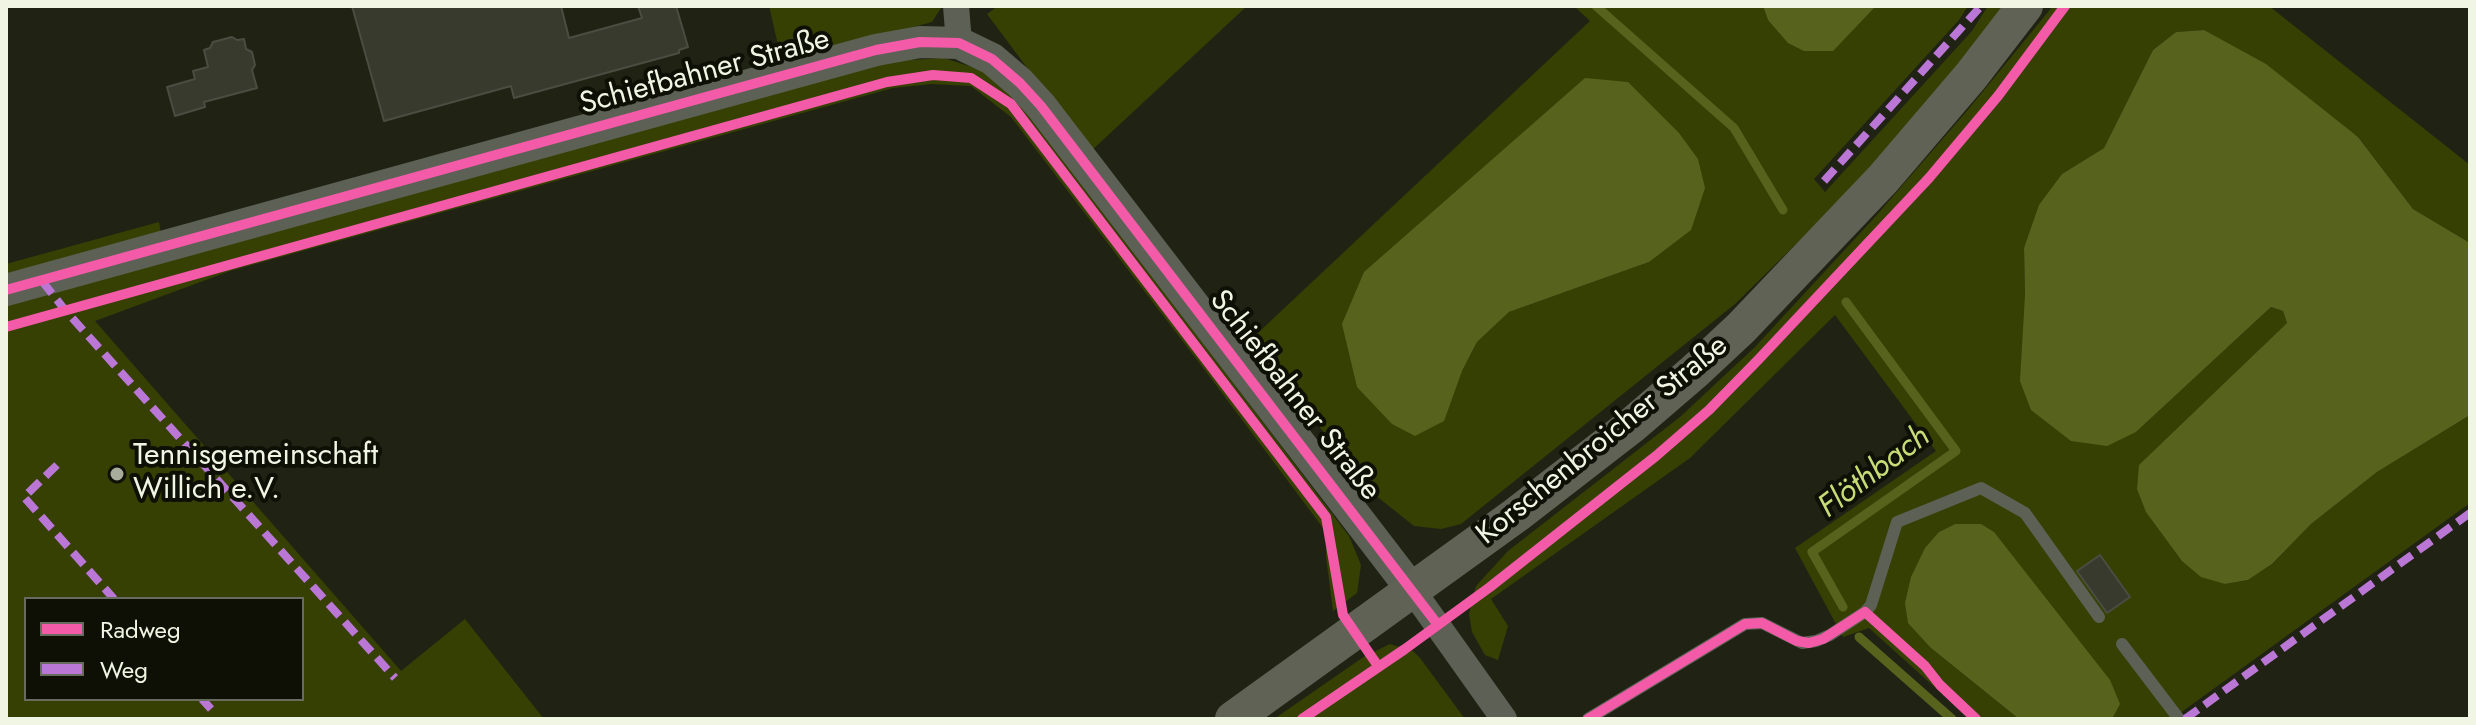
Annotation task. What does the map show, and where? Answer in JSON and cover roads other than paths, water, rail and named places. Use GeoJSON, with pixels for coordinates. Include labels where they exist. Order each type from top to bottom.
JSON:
{"type":"FeatureCollection","features":[{"type":"Feature","properties":{"kind":"main road","name":"Korschenbroicher Straße"},"geometry":{"type":"LineString","coordinates":[[1233,719],[1413,591],[1620,435],[1714,354],[1893,168],[2025,6]]}},
{"type":"Feature","properties":{"kind":"street"},"geometry":{"type":"LineString","coordinates":[[956,6],[959,43]]}},
{"type":"Feature","properties":{"kind":"street","name":"Schiefbahner Straße"},"geometry":{"type":"LineString","coordinates":[[6,290],[876,50],[920,42],[959,43],[999,65],[1041,106],[1413,591]]}},
{"type":"Feature","properties":{"kind":"street"},"geometry":{"type":"LineString","coordinates":[[1413,591],[1504,719]]}},
{"type":"Feature","properties":{"kind":"lane"},"geometry":{"type":"LineString","coordinates":[[1588,719],[1745,624],[1762,623],[1802,643],[1830,635],[1871,605],[1897,522],[1981,488],[2025,513],[2099,617]]}},
{"type":"Feature","properties":{"kind":"lane"},"geometry":{"type":"LineString","coordinates":[[2122,644],[2179,719]]}},
{"type":"Feature","properties":{"kind":"waterway","name":"Flöthbach"},"geometry":{"type":"LineString","coordinates":[[1596,6],[1734,128],[1783,210]]}},
{"type":"Feature","properties":{"kind":"waterway","name":"Flöthbach"},"geometry":{"type":"LineString","coordinates":[[1843,607],[1812,552],[1956,451],[1846,302]]}},
{"type":"Feature","properties":{"kind":"waterway","name":"Flöthbach"},"geometry":{"type":"LineString","coordinates":[[1859,637],[1952,719]]}},
{"type":"Feature","properties":{"kind":"place","name":"Tennisgemeinschaft Willich e.V."},"geometry":{"type":"Point","coordinates":[117,474]}}]}
